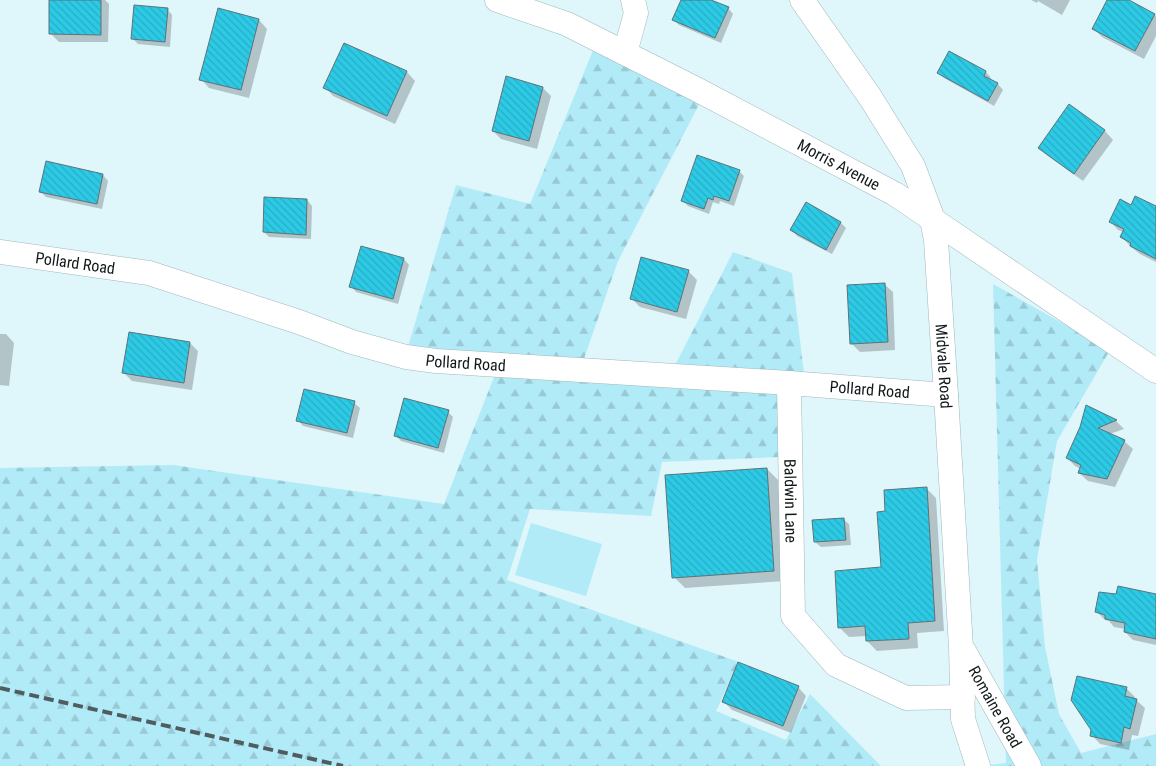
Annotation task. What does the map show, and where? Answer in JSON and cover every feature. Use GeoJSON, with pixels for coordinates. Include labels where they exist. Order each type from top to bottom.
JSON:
{"type":"FeatureCollection","features":[{"type":"Feature","properties":{"kind":"street"},"geometry":{"type":"LineString","coordinates":[[625,53],[636,13],[633,0]]}},
{"type":"Feature","properties":{"kind":"street","name":"Midvale Road"},"geometry":{"type":"LineString","coordinates":[[802,0],[870,97],[913,166],[932,219],[936,240],[946,395],[961,648],[963,719],[978,766]]}},
{"type":"Feature","properties":{"kind":"street","name":"Morris Avenue"},"geometry":{"type":"LineString","coordinates":[[511,2],[567,24],[696,89],[895,194],[1156,372]]}},
{"type":"Feature","properties":{"kind":"street","name":"Pollard Road"},"geometry":{"type":"LineString","coordinates":[[0,252],[149,273],[299,322],[352,342],[406,357],[436,361],[946,395]]}},
{"type":"Feature","properties":{"kind":"street","name":"Baldwin Lane"},"geometry":{"type":"LineString","coordinates":[[789,384],[793,616]]}},
{"type":"Feature","properties":{"kind":"street","name":"Romaine Road"},"geometry":{"type":"LineString","coordinates":[[793,616],[836,665],[906,698],[963,697]]}},
{"type":"Feature","properties":{"kind":"street","name":"Romaine Road"},"geometry":{"type":"LineString","coordinates":[[961,648],[1029,766]]}},
{"type":"Feature","properties":{"kind":"green space"},"geometry":{"type":"Polygon","coordinates":[[[596,43],[705,93],[618,261],[579,373],[668,379],[733,252],[792,273],[806,391],[781,389],[780,457],[662,462],[651,516],[530,509],[507,580],[739,662],[716,711],[786,740],[810,694],[881,766],[0,766],[0,468],[173,465],[444,504],[498,367],[405,357],[456,185],[530,204],[596,43]]]}},
{"type":"Feature","properties":{"kind":"green space"},"geometry":{"type":"Polygon","coordinates":[[[993,284],[1110,350],[1057,441],[1037,560],[1045,647],[1059,714],[1081,753],[1156,734],[1156,766],[981,766],[1006,763],[993,284]]]}},
{"type":"Feature","properties":{"kind":"green space"},"geometry":{"type":"Polygon","coordinates":[[[531,523],[602,544],[586,596],[515,575],[531,523]]]}},
{"type":"Feature","properties":{"kind":"building"},"geometry":{"type":"Polygon","coordinates":[[[49,0],[101,0],[101,35],[49,34],[49,0]]]}},
{"type":"Feature","properties":{"kind":"building"},"geometry":{"type":"Polygon","coordinates":[[[681,0],[711,0],[729,7],[715,38],[672,20],[681,0]]]}},
{"type":"Feature","properties":{"kind":"building"},"geometry":{"type":"Polygon","coordinates":[[[1107,0],[1129,0],[1155,14],[1135,51],[1092,29],[1107,0]]]}},
{"type":"Feature","properties":{"kind":"building"},"geometry":{"type":"Polygon","coordinates":[[[134,5],[168,8],[165,42],[131,39],[134,5]]]}},
{"type":"Feature","properties":{"kind":"building"},"geometry":{"type":"Polygon","coordinates":[[[218,8],[259,19],[241,90],[199,80],[218,8]]]}},
{"type":"Feature","properties":{"kind":"building"},"geometry":{"type":"Polygon","coordinates":[[[344,43],[407,71],[387,116],[323,88],[344,43]]]}},
{"type":"Feature","properties":{"kind":"building"},"geometry":{"type":"Polygon","coordinates":[[[949,51],[986,71],[984,76],[998,83],[988,101],[937,73],[949,51]]]}},
{"type":"Feature","properties":{"kind":"building"},"geometry":{"type":"Polygon","coordinates":[[[506,76],[543,87],[529,141],[492,131],[506,76]]]}},
{"type":"Feature","properties":{"kind":"building"},"geometry":{"type":"Polygon","coordinates":[[[1069,104],[1105,130],[1074,174],[1038,148],[1069,104]]]}},
{"type":"Feature","properties":{"kind":"building"},"geometry":{"type":"Polygon","coordinates":[[[697,155],[740,170],[729,201],[714,196],[713,200],[708,198],[704,209],[681,201],[697,155]]]}},
{"type":"Feature","properties":{"kind":"building"},"geometry":{"type":"Polygon","coordinates":[[[46,161],[103,174],[97,204],[39,192],[46,161]]]}},
{"type":"Feature","properties":{"kind":"building"},"geometry":{"type":"Polygon","coordinates":[[[1135,196],[1156,206],[1156,259],[1130,246],[1131,243],[1120,237],[1124,229],[1109,222],[1120,199],[1131,205],[1135,196]]]}},
{"type":"Feature","properties":{"kind":"building"},"geometry":{"type":"Polygon","coordinates":[[[264,197],[307,199],[306,235],[263,232],[264,197]]]}},
{"type":"Feature","properties":{"kind":"building"},"geometry":{"type":"Polygon","coordinates":[[[806,202],[841,222],[826,250],[790,230],[806,202]]]}},
{"type":"Feature","properties":{"kind":"building"},"geometry":{"type":"Polygon","coordinates":[[[361,246],[404,258],[393,299],[349,287],[361,246]]]}},
{"type":"Feature","properties":{"kind":"building"},"geometry":{"type":"Polygon","coordinates":[[[641,257],[689,270],[677,312],[630,299],[641,257]]]}},
{"type":"Feature","properties":{"kind":"building"},"geometry":{"type":"Polygon","coordinates":[[[885,283],[888,342],[850,344],[847,285],[885,283]]]}},
{"type":"Feature","properties":{"kind":"building"},"geometry":{"type":"Polygon","coordinates":[[[129,332],[190,342],[184,383],[122,373],[129,332]]]}},
{"type":"Feature","properties":{"kind":"building"},"geometry":{"type":"Polygon","coordinates":[[[304,389],[355,401],[347,433],[296,421],[304,389]]]}},
{"type":"Feature","properties":{"kind":"building"},"geometry":{"type":"Polygon","coordinates":[[[404,398],[449,410],[438,448],[394,436],[404,398]]]}},
{"type":"Feature","properties":{"kind":"building"},"geometry":{"type":"Polygon","coordinates":[[[1086,405],[1117,420],[1098,428],[1125,440],[1107,479],[1078,473],[1081,465],[1066,458],[1080,427],[1086,405]]]}},
{"type":"Feature","properties":{"kind":"building"},"geometry":{"type":"Polygon","coordinates":[[[767,468],[774,571],[672,578],[665,475],[767,468]]]}},
{"type":"Feature","properties":{"kind":"building"},"geometry":{"type":"Polygon","coordinates":[[[927,487],[935,621],[908,623],[909,639],[866,641],[865,626],[838,628],[835,571],[881,567],[877,512],[885,511],[884,490],[927,487]]]}},
{"type":"Feature","properties":{"kind":"building"},"geometry":{"type":"Polygon","coordinates":[[[844,518],[846,540],[814,542],[812,520],[844,518]]]}},
{"type":"Feature","properties":{"kind":"building"},"geometry":{"type":"Polygon","coordinates":[[[1118,586],[1156,594],[1156,639],[1124,632],[1125,623],[1105,619],[1105,615],[1095,612],[1099,592],[1116,594],[1118,586]]]}},
{"type":"Feature","properties":{"kind":"building"},"geometry":{"type":"Polygon","coordinates":[[[738,662],[799,686],[783,726],[722,702],[738,662]]]}},
{"type":"Feature","properties":{"kind":"building"},"geometry":{"type":"Polygon","coordinates":[[[1077,676],[1127,687],[1125,696],[1137,699],[1130,729],[1124,727],[1121,743],[1090,736],[1091,730],[1071,700],[1077,676]]]}},
{"type":"Feature","properties":{"kind":"railway"},"geometry":{"type":"LineString","coordinates":[[0,688],[343,766]]}}]}
